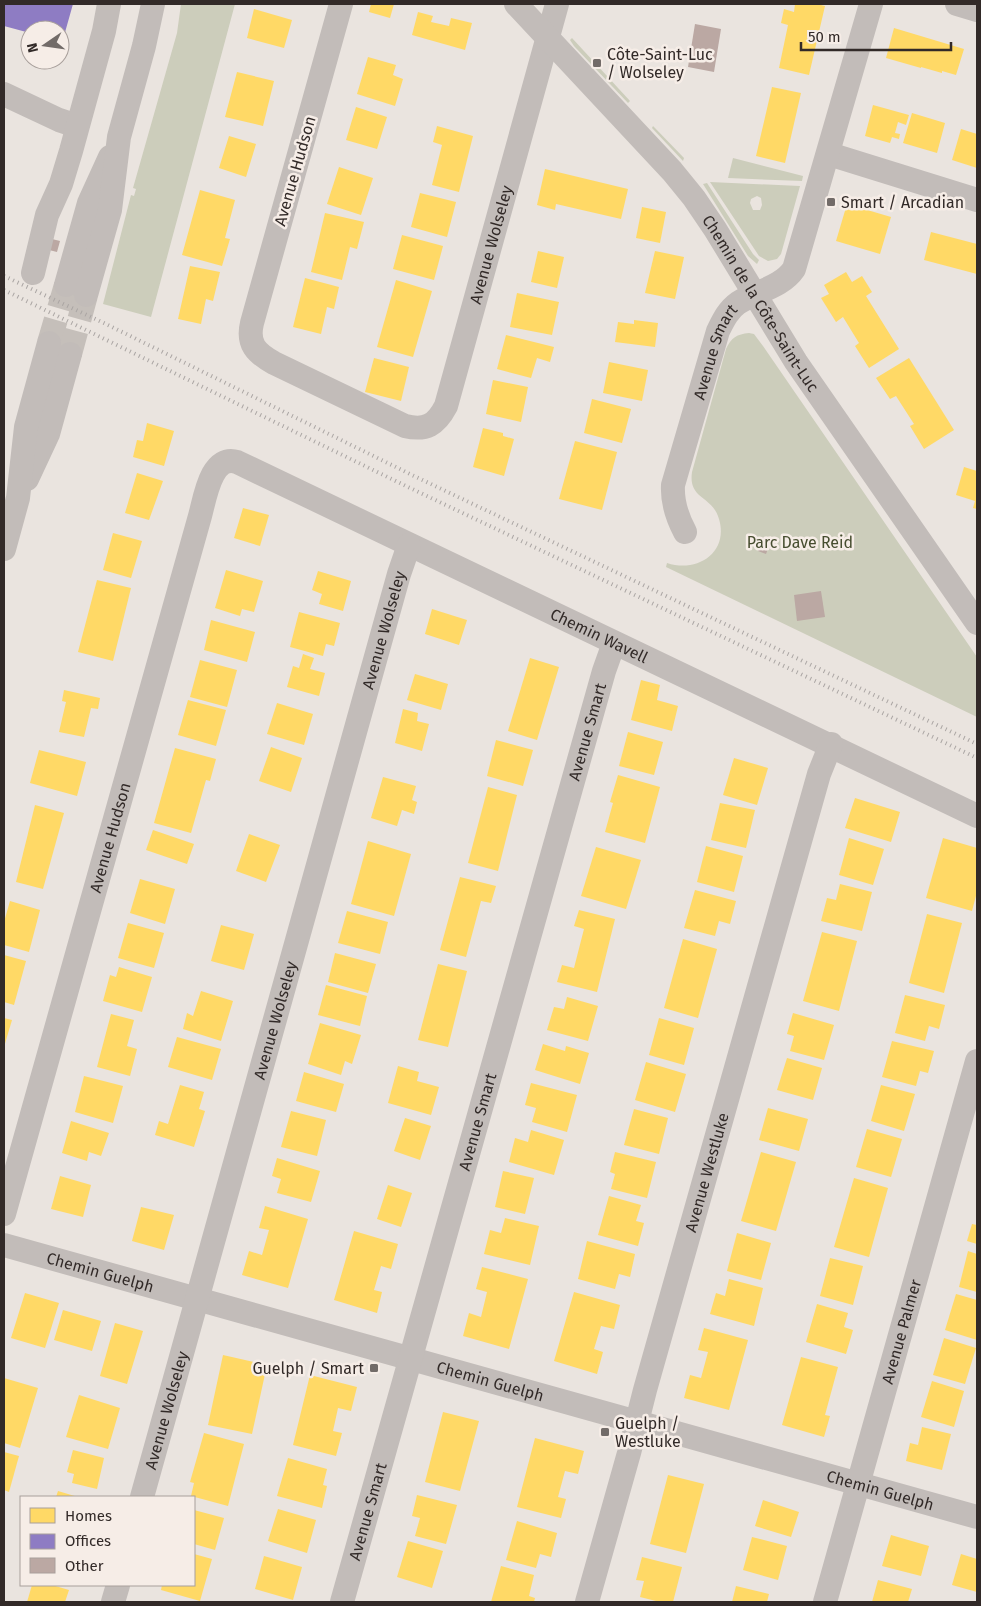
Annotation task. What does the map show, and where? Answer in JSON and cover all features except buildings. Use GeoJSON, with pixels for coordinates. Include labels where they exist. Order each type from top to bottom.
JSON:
{"type":"FeatureCollection","features":[{"type":"Feature","properties":{"kind":"street"},"geometry":{"type":"LineString","coordinates":[[33,273],[47,215],[61,184],[104,31],[109,4]]}},
{"type":"Feature","properties":{"kind":"street"},"geometry":{"type":"LineString","coordinates":[[76,290],[89,203],[119,137],[144,46],[153,4]]}},
{"type":"Feature","properties":{"kind":"street","name":"Avenue Hudson"},"geometry":{"type":"LineString","coordinates":[[250,338],[252,323],[342,4]]}},
{"type":"Feature","properties":{"kind":"street","name":"Chemin de la Côte-Saint-Luc"},"geometry":{"type":"LineString","coordinates":[[516,4],[685,187],[715,229],[796,362],[977,623]]}},
{"type":"Feature","properties":{"kind":"street","name":"Avenue Wolseley"},"geometry":{"type":"LineString","coordinates":[[250,338],[255,349],[265,358],[405,426],[423,428],[438,420],[446,406],[557,4]]}},
{"type":"Feature","properties":{"kind":"street","name":"Avenue Smart"},"geometry":{"type":"LineString","coordinates":[[685,532],[674,504],[675,477],[715,340],[722,322],[738,304],[785,280],[794,269],[871,4]]}},
{"type":"Feature","properties":{"kind":"street"},"geometry":{"type":"LineString","coordinates":[[957,4],[977,10]]}},
{"type":"Feature","properties":{"kind":"street"},"geometry":{"type":"LineString","coordinates":[[4,94],[59,120],[77,126]]}},
{"type":"Feature","properties":{"kind":"street"},"geometry":{"type":"LineString","coordinates":[[828,154],[977,200]]}},
{"type":"Feature","properties":{"kind":"street"},"geometry":{"type":"LineString","coordinates":[[4,548],[18,498],[26,427],[49,344]]}},
{"type":"Feature","properties":{"kind":"street"},"geometry":{"type":"LineString","coordinates":[[18,498],[48,434],[70,354]]}},
{"type":"Feature","properties":{"kind":"street","name":"Chemin Wavell"},"geometry":{"type":"LineString","coordinates":[[221,464],[229,460],[237,462],[614,643],[831,744],[977,816]]}},
{"type":"Feature","properties":{"kind":"street","name":"Avenue Hudson"},"geometry":{"type":"LineString","coordinates":[[4,1214],[200,516],[212,476],[221,464]]}},
{"type":"Feature","properties":{"kind":"street","name":"Avenue Wolseley"},"geometry":{"type":"LineString","coordinates":[[142,1496],[409,545]]}},
{"type":"Feature","properties":{"kind":"street","name":"Avenue Smart"},"geometry":{"type":"LineString","coordinates":[[342,1602],[614,643]]}},
{"type":"Feature","properties":{"kind":"street","name":"Avenue Westluke"},"geometry":{"type":"LineString","coordinates":[[587,1602],[817,783],[831,744]]}},
{"type":"Feature","properties":{"kind":"street","name":"Avenue Palmer"},"geometry":{"type":"LineString","coordinates":[[825,1602],[977,1061]]}},
{"type":"Feature","properties":{"kind":"street","name":"Chemin Guelph"},"geometry":{"type":"LineString","coordinates":[[4,1245],[977,1516]]}},
{"type":"Feature","properties":{"kind":"street"},"geometry":{"type":"LineString","coordinates":[[113,1602],[118,1586]]}},
{"type":"Feature","properties":{"kind":"green space"},"geometry":{"type":"Polygon","coordinates":[[[181,4],[235,4],[151,317],[103,304],[131,195],[134,196],[136,189],[133,188],[177,33],[181,4]]]}},
{"type":"Feature","properties":{"kind":"green space"},"geometry":{"type":"Polygon","coordinates":[[[572,38],[630,101],[628,103],[574,46],[570,40],[572,38]]]}},
{"type":"Feature","properties":{"kind":"green space"},"geometry":{"type":"Polygon","coordinates":[[[653,126],[684,158],[683,161],[652,128],[653,126]]]}},
{"type":"Feature","properties":{"kind":"green space"},"geometry":{"type":"Polygon","coordinates":[[[733,158],[803,176],[802,181],[728,178],[733,158]]]}},
{"type":"Feature","properties":{"kind":"green space"},"geometry":{"type":"Polygon","coordinates":[[[710,182],[800,186],[781,254],[777,259],[768,261],[759,256],[710,182]],[[757,196],[751,199],[750,203],[753,210],[760,210],[762,205],[761,198],[757,196]]]}},
{"type":"Feature","properties":{"kind":"green space"},"geometry":{"type":"Polygon","coordinates":[[[707,183],[753,254],[759,260],[757,264],[748,256],[703,184],[707,183]]]}},
{"type":"Feature","properties":{"kind":"green space","name":"Parc Dave Reid"},"geometry":{"type":"Polygon","coordinates":[[[749,333],[754,334],[763,346],[977,657],[977,717],[666,567],[667,563],[689,565],[699,562],[715,550],[719,542],[721,531],[716,511],[697,493],[692,481],[692,472],[726,349],[735,337],[749,333]]]}},
{"type":"Feature","properties":{"kind":"tunnel"},"geometry":{"type":"LineString","coordinates":[[49,343],[66,285]]}},
{"type":"Feature","properties":{"kind":"tunnel"},"geometry":{"type":"LineString","coordinates":[[70,354],[86,295]]}},
{"type":"Feature","properties":{"kind":"railway"},"geometry":{"type":"LineString","coordinates":[[4,276],[108,325],[412,475],[977,744]]}},
{"type":"Feature","properties":{"kind":"railway"},"geometry":{"type":"LineString","coordinates":[[4,290],[408,487],[977,758]]}},
{"type":"Feature","properties":{"kind":"place","name":"Côte-Saint-Luc / Wolseley"},"geometry":{"type":"Point","coordinates":[597,63]}},
{"type":"Feature","properties":{"kind":"place","name":"Smart / Arcadian"},"geometry":{"type":"Point","coordinates":[831,202]}},
{"type":"Feature","properties":{"kind":"place","name":"Guelph / Smart"},"geometry":{"type":"Point","coordinates":[374,1368]}},
{"type":"Feature","properties":{"kind":"place","name":"Guelph / Westluke"},"geometry":{"type":"Point","coordinates":[605,1432]}}]}
